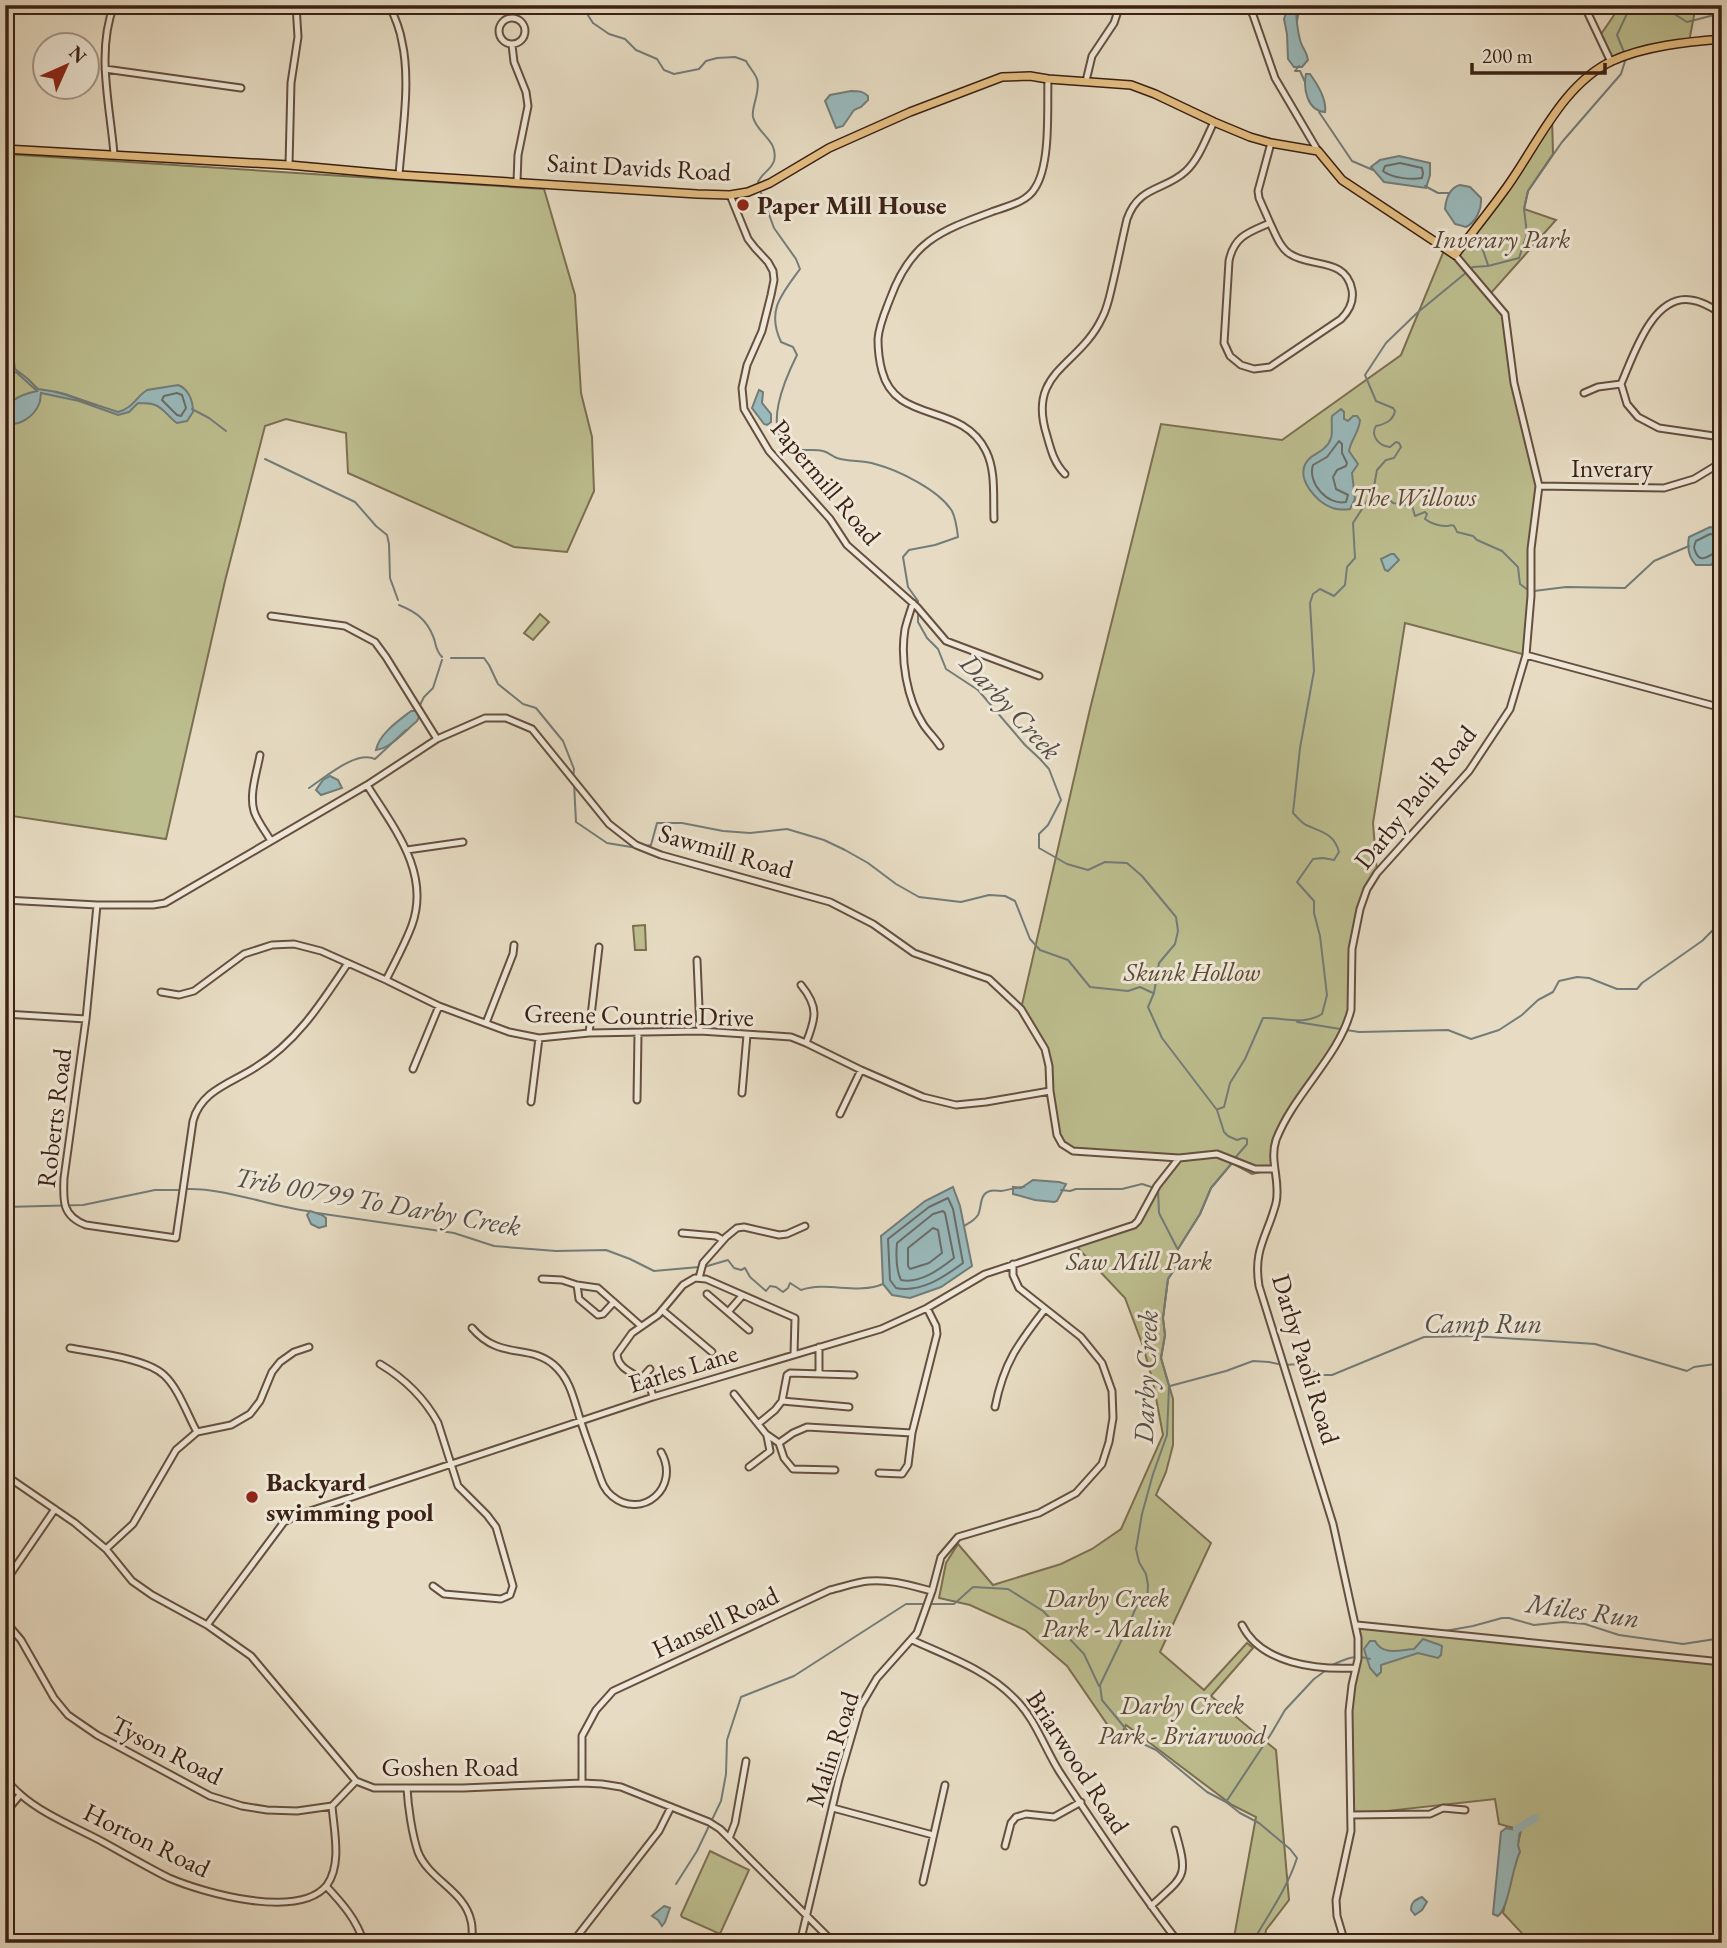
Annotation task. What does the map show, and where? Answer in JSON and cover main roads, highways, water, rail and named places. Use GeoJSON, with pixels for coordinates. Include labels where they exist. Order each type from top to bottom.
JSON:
{"type":"FeatureCollection","features":[{"type":"Feature","properties":{"kind":"main road","name":"Darby Paoli Road"},"geometry":{"type":"LineString","coordinates":[[1318,151],[1349,185],[1455,255],[1505,190],[1552,116],[1582,81],[1611,62],[1635,53],[1689,42],[1722,39]]}},
{"type":"Feature","properties":{"kind":"main road","name":"Saint Davids Road"},"geometry":{"type":"LineString","coordinates":[[5,149],[730,195],[748,192],[770,183],[829,148],[910,112],[1002,77],[1030,76],[1131,85],[1242,134],[1270,143],[1318,151]]}},
{"type":"Feature","properties":{"kind":"water"},"geometry":{"type":"Polygon","coordinates":[[[1289,5],[1297,5],[1299,35],[1308,60],[1302,67],[1294,67],[1288,59],[1284,19],[1289,5]]]}},
{"type":"Feature","properties":{"kind":"water"},"geometry":{"type":"Polygon","coordinates":[[[1306,74],[1310,74],[1321,92],[1325,112],[1314,108],[1310,103],[1305,86],[1306,74]]]}},
{"type":"Feature","properties":{"kind":"water"},"geometry":{"type":"Polygon","coordinates":[[[851,91],[864,93],[868,100],[854,110],[843,126],[836,128],[825,101],[830,95],[851,91]]]}},
{"type":"Feature","properties":{"kind":"water"},"geometry":{"type":"Polygon","coordinates":[[[1399,156],[1430,163],[1426,188],[1384,182],[1371,167],[1380,160],[1399,156]]]}},
{"type":"Feature","properties":{"kind":"water"},"geometry":{"type":"Polygon","coordinates":[[[1460,185],[1470,187],[1481,198],[1478,215],[1466,227],[1455,224],[1445,209],[1449,194],[1453,188],[1460,185]]]}},
{"type":"Feature","properties":{"kind":"water"},"geometry":{"type":"Polygon","coordinates":[[[5,358],[14,362],[15,369],[38,389],[57,392],[118,412],[127,408],[147,390],[178,385],[190,396],[193,412],[187,421],[177,423],[161,408],[151,404],[138,403],[129,412],[118,415],[79,401],[41,393],[40,403],[30,417],[16,424],[6,424],[10,404],[24,394],[37,391],[16,372],[5,374],[5,358]]]}},
{"type":"Feature","properties":{"kind":"water"},"geometry":{"type":"Polygon","coordinates":[[[759,390],[763,392],[762,403],[771,414],[771,422],[767,425],[752,408],[759,390]]]}},
{"type":"Feature","properties":{"kind":"water"},"geometry":{"type":"Polygon","coordinates":[[[1341,409],[1344,419],[1348,421],[1357,416],[1360,420],[1349,451],[1358,464],[1352,473],[1355,499],[1350,509],[1345,510],[1333,508],[1319,500],[1310,491],[1303,474],[1306,462],[1330,441],[1332,416],[1341,409]]]}},
{"type":"Feature","properties":{"kind":"water"},"geometry":{"type":"Polygon","coordinates":[[[1710,527],[1722,530],[1722,554],[1711,565],[1696,565],[1689,552],[1689,537],[1710,527]]]}},
{"type":"Feature","properties":{"kind":"water"},"geometry":{"type":"Polygon","coordinates":[[[1391,554],[1399,560],[1388,571],[1381,559],[1391,554]]]}},
{"type":"Feature","properties":{"kind":"water"},"geometry":{"type":"Polygon","coordinates":[[[411,711],[418,711],[417,721],[392,743],[376,750],[385,733],[411,711]]]}},
{"type":"Feature","properties":{"kind":"water"},"geometry":{"type":"Polygon","coordinates":[[[330,776],[338,780],[342,788],[321,795],[316,790],[323,780],[330,776]]]}},
{"type":"Feature","properties":{"kind":"water"},"geometry":{"type":"Polygon","coordinates":[[[1033,1180],[1066,1184],[1054,1202],[1013,1194],[1013,1187],[1021,1188],[1033,1180]]]}},
{"type":"Feature","properties":{"kind":"water"},"geometry":{"type":"Polygon","coordinates":[[[953,1187],[960,1206],[972,1266],[941,1287],[910,1298],[892,1295],[883,1284],[881,1236],[925,1201],[953,1187]]]}},
{"type":"Feature","properties":{"kind":"water"},"geometry":{"type":"Polygon","coordinates":[[[310,1211],[326,1218],[326,1226],[319,1228],[311,1224],[307,1215],[310,1211]]]}},
{"type":"Feature","properties":{"kind":"water"},"geometry":{"type":"Polygon","coordinates":[[[1423,1639],[1442,1646],[1438,1658],[1418,1653],[1381,1665],[1381,1672],[1377,1676],[1370,1668],[1364,1649],[1370,1641],[1375,1641],[1382,1649],[1397,1651],[1414,1649],[1423,1639]]]}},
{"type":"Feature","properties":{"kind":"water"},"geometry":{"type":"Polygon","coordinates":[[[1506,1828],[1520,1831],[1520,1852],[1505,1905],[1498,1916],[1493,1914],[1501,1832],[1506,1828]]]}},
{"type":"Feature","properties":{"kind":"water"},"geometry":{"type":"Polygon","coordinates":[[[1422,1897],[1427,1902],[1415,1915],[1411,1910],[1412,1905],[1422,1897]]]}},
{"type":"Feature","properties":{"kind":"water"},"geometry":{"type":"Polygon","coordinates":[[[664,1906],[670,1908],[662,1926],[652,1916],[664,1906]]]}},
{"type":"Feature","properties":{"kind":"waterway","name":"Darby Creek"},"geometry":{"type":"LineString","coordinates":[[587,5],[584,9],[593,23],[609,34],[625,39],[636,50],[657,59],[664,70],[674,74],[699,69],[706,61],[717,58],[735,57],[746,61],[758,84],[753,117],[771,142],[775,154],[773,164],[760,179],[759,185]]}},
{"type":"Feature","properties":{"kind":"waterway"},"geometry":{"type":"LineString","coordinates":[[1297,21],[1300,5]]}},
{"type":"Feature","properties":{"kind":"waterway"},"geometry":{"type":"LineString","coordinates":[[1624,52],[1617,35],[1631,5]]}},
{"type":"Feature","properties":{"kind":"waterway"},"geometry":{"type":"LineString","coordinates":[[1660,5],[1687,22],[1722,13]]}},
{"type":"Feature","properties":{"kind":"waterway"},"geometry":{"type":"LineString","coordinates":[[1218,1109],[1224,1107],[1230,1083],[1245,1059],[1263,1018],[1315,1018],[1322,1014],[1327,995],[1314,901],[1297,882],[1313,859],[1334,860],[1339,852],[1330,837],[1306,825],[1293,813],[1300,748],[1314,671],[1310,603],[1313,594],[1320,589],[1334,596],[1345,585],[1347,567],[1355,558],[1353,523],[1373,492],[1377,470],[1386,460],[1394,458],[1401,447],[1396,442],[1390,447],[1386,446],[1379,443],[1375,437],[1376,426],[1388,422],[1395,411],[1376,401],[1365,375],[1386,343],[1417,313],[1473,267],[1519,258],[1527,234],[1524,209],[1528,191],[1562,142],[1621,74],[1626,58]]}},
{"type":"Feature","properties":{"kind":"waterway"},"geometry":{"type":"LineString","coordinates":[[1299,66],[1295,71],[1300,71],[1305,82]]}},
{"type":"Feature","properties":{"kind":"waterway"},"geometry":{"type":"LineString","coordinates":[[1319,112],[1352,161],[1373,170]]}},
{"type":"Feature","properties":{"kind":"waterway"},"geometry":{"type":"LineString","coordinates":[[1425,186],[1438,193],[1449,193]]}},
{"type":"Feature","properties":{"kind":"waterway","name":"Darby Creek"},"geometry":{"type":"LineString","coordinates":[[760,190],[774,228],[800,269],[782,295],[776,311],[775,321],[781,342],[793,347],[797,355],[779,404],[777,417],[782,440],[795,449],[823,451],[837,458],[884,467],[917,482],[946,503],[952,511],[958,537],[909,550],[903,557],[908,587],[918,601],[918,607]]}},
{"type":"Feature","properties":{"kind":"waterway"},"geometry":{"type":"LineString","coordinates":[[1477,233],[1488,265]]}},
{"type":"Feature","properties":{"kind":"waterway"},"geometry":{"type":"LineString","coordinates":[[55,392],[96,405]]}},
{"type":"Feature","properties":{"kind":"waterway"},"geometry":{"type":"LineString","coordinates":[[192,409],[226,431]]}},
{"type":"Feature","properties":{"kind":"waterway"},"geometry":{"type":"LineString","coordinates":[[265,459],[355,502],[387,535],[390,578],[398,600]]}},
{"type":"Feature","properties":{"kind":"waterway"},"geometry":{"type":"LineString","coordinates":[[1374,493],[1385,496],[1393,503],[1412,506],[1415,516],[1425,512],[1425,519],[1429,522],[1443,526],[1453,525],[1457,532],[1473,536],[1502,551],[1518,567],[1520,584],[1528,590]]}},
{"type":"Feature","properties":{"kind":"waterway"},"geometry":{"type":"LineString","coordinates":[[1534,591],[1566,587],[1625,588],[1654,561],[1689,546]]}},
{"type":"Feature","properties":{"kind":"waterway"},"geometry":{"type":"LineString","coordinates":[[399,605],[424,621],[442,657]]}},
{"type":"Feature","properties":{"kind":"waterway","name":"Darby Creek"},"geometry":{"type":"LineString","coordinates":[[918,612],[918,622],[927,638],[938,649],[946,669],[978,690],[1049,769],[1061,800],[1048,825],[1039,834],[1039,848],[1067,864],[1088,870],[1105,862],[1127,863],[1142,876],[1176,917],[1178,931],[1175,944],[1159,963],[1154,993],[1148,1007],[1162,1038],[1217,1110],[1224,1132],[1237,1140],[1247,1139],[1247,1144],[1235,1158]]}},
{"type":"Feature","properties":{"kind":"waterway"},"geometry":{"type":"LineString","coordinates":[[451,658],[484,658],[498,684],[523,704],[536,708],[563,741],[574,769],[573,778]]}},
{"type":"Feature","properties":{"kind":"waterway"},"geometry":{"type":"LineString","coordinates":[[419,707],[433,688],[442,660]]}},
{"type":"Feature","properties":{"kind":"waterway"},"geometry":{"type":"LineString","coordinates":[[309,788],[350,761],[367,757],[375,759],[406,730]]}},
{"type":"Feature","properties":{"kind":"waterway"},"geometry":{"type":"LineString","coordinates":[[574,783],[576,822],[607,843],[637,848]]}},
{"type":"Feature","properties":{"kind":"waterway"},"geometry":{"type":"LineString","coordinates":[[646,846],[651,845],[657,823],[682,823],[750,833],[787,829],[824,840],[845,850],[919,897],[961,902],[989,895],[1005,896],[1015,901],[1030,939],[1040,950],[1068,960],[1090,987],[1128,991],[1140,987],[1153,993]]}},
{"type":"Feature","properties":{"kind":"waterway"},"geometry":{"type":"LineString","coordinates":[[1297,1022],[1359,1032],[1448,1030],[1471,1039],[1499,1030],[1522,1015],[1538,1000],[1553,992],[1559,981],[1577,977],[1589,978],[1617,989],[1637,989],[1702,941],[1722,921]]}},
{"type":"Feature","properties":{"kind":"waterway","name":"Darby Creek"},"geometry":{"type":"LineString","coordinates":[[1232,1163],[1211,1188],[1200,1214],[1178,1249],[1176,1267],[1168,1279],[1161,1358],[1169,1386],[1167,1435],[1142,1514],[1136,1549],[1146,1574],[1147,1601],[1137,1605],[1100,1685],[1102,1700],[1135,1740],[1156,1750],[1207,1792],[1259,1823],[1297,1858],[1283,1891],[1252,1943]]}},
{"type":"Feature","properties":{"kind":"waterway","name":"Trib 00799 To Darby Creek"},"geometry":{"type":"LineString","coordinates":[[1061,1190],[1122,1189],[1142,1184],[1158,1189],[1159,1213],[1177,1248]]}},
{"type":"Feature","properties":{"kind":"waterway","name":"Trib 00799 To Darby Creek"},"geometry":{"type":"LineString","coordinates":[[964,1226],[978,1215],[986,1193],[1024,1187]]}},
{"type":"Feature","properties":{"kind":"waterway","name":"Trib 00799 To Darby Creek"},"geometry":{"type":"LineString","coordinates":[[187,1189],[217,1191],[308,1211]]}},
{"type":"Feature","properties":{"kind":"waterway","name":"Trib 00799 To Darby Creek"},"geometry":{"type":"LineString","coordinates":[[5,1207],[83,1205],[155,1190],[181,1190]]}},
{"type":"Feature","properties":{"kind":"waterway","name":"Trib 00799 To Darby Creek"},"geometry":{"type":"LineString","coordinates":[[317,1213],[454,1233],[494,1246],[556,1251],[606,1250],[654,1271],[699,1267]]}},
{"type":"Feature","properties":{"kind":"waterway","name":"Trib 00799 To Darby Creek"},"geometry":{"type":"LineString","coordinates":[[704,1267],[728,1260],[734,1268],[745,1268],[750,1277],[766,1291],[770,1286],[783,1292],[790,1283],[801,1290],[822,1287],[863,1288],[883,1284]]}},
{"type":"Feature","properties":{"kind":"waterway","name":"Camp Run"},"geometry":{"type":"LineString","coordinates":[[1170,1386],[1253,1361],[1283,1365],[1301,1364],[1320,1375],[1332,1375],[1424,1337],[1473,1336],[1595,1344],[1687,1371],[1694,1367],[1722,1363]]}},
{"type":"Feature","properties":{"kind":"waterway"},"geometry":{"type":"LineString","coordinates":[[676,1884],[697,1851],[721,1801],[726,1774],[727,1740],[741,1697],[794,1676],[906,1604],[954,1604],[973,1587],[1008,1589],[1043,1611],[1084,1654],[1099,1686]]}},
{"type":"Feature","properties":{"kind":"waterway","name":"Miles Run"},"geometry":{"type":"LineString","coordinates":[[1445,1631],[1509,1618],[1534,1625],[1563,1622],[1585,1624],[1619,1635],[1683,1644],[1722,1638]]}},
{"type":"Feature","properties":{"kind":"waterway","name":"Miles Run"},"geometry":{"type":"LineString","coordinates":[[1332,1665],[1355,1657],[1370,1659]]}},
{"type":"Feature","properties":{"kind":"waterway","name":"Miles Run"},"geometry":{"type":"LineString","coordinates":[[1226,1802],[1285,1710],[1325,1671]]}},
{"type":"Feature","properties":{"kind":"waterway"},"geometry":{"type":"LineString","coordinates":[[1517,1829],[1535,1818]]}},
{"type":"Feature","properties":{"kind":"place","name":"Paper Mill House"},"geometry":{"type":"Point","coordinates":[743,205]}},
{"type":"Feature","properties":{"kind":"place","name":"Backyard swimming pool"},"geometry":{"type":"Point","coordinates":[252,1497]}},
{"type":"Feature","properties":{"kind":"park label","name":"Inverary Park"},"geometry":{"type":"Point","coordinates":[1502,239]}},
{"type":"Feature","properties":{"kind":"park label","name":"The Willows"},"geometry":{"type":"Point","coordinates":[1414,497]}},
{"type":"Feature","properties":{"kind":"park label","name":"Skunk Hollow"},"geometry":{"type":"Point","coordinates":[1192,972]}},
{"type":"Feature","properties":{"kind":"park label","name":"Saw Mill Park"},"geometry":{"type":"Point","coordinates":[1139,1261]}},
{"type":"Feature","properties":{"kind":"park label","name":"Darby Creek Park - Malin"},"geometry":{"type":"Point","coordinates":[1107,1613]}},
{"type":"Feature","properties":{"kind":"park label","name":"Darby Creek Park - Briarwood"},"geometry":{"type":"Point","coordinates":[1182,1720]}}]}
